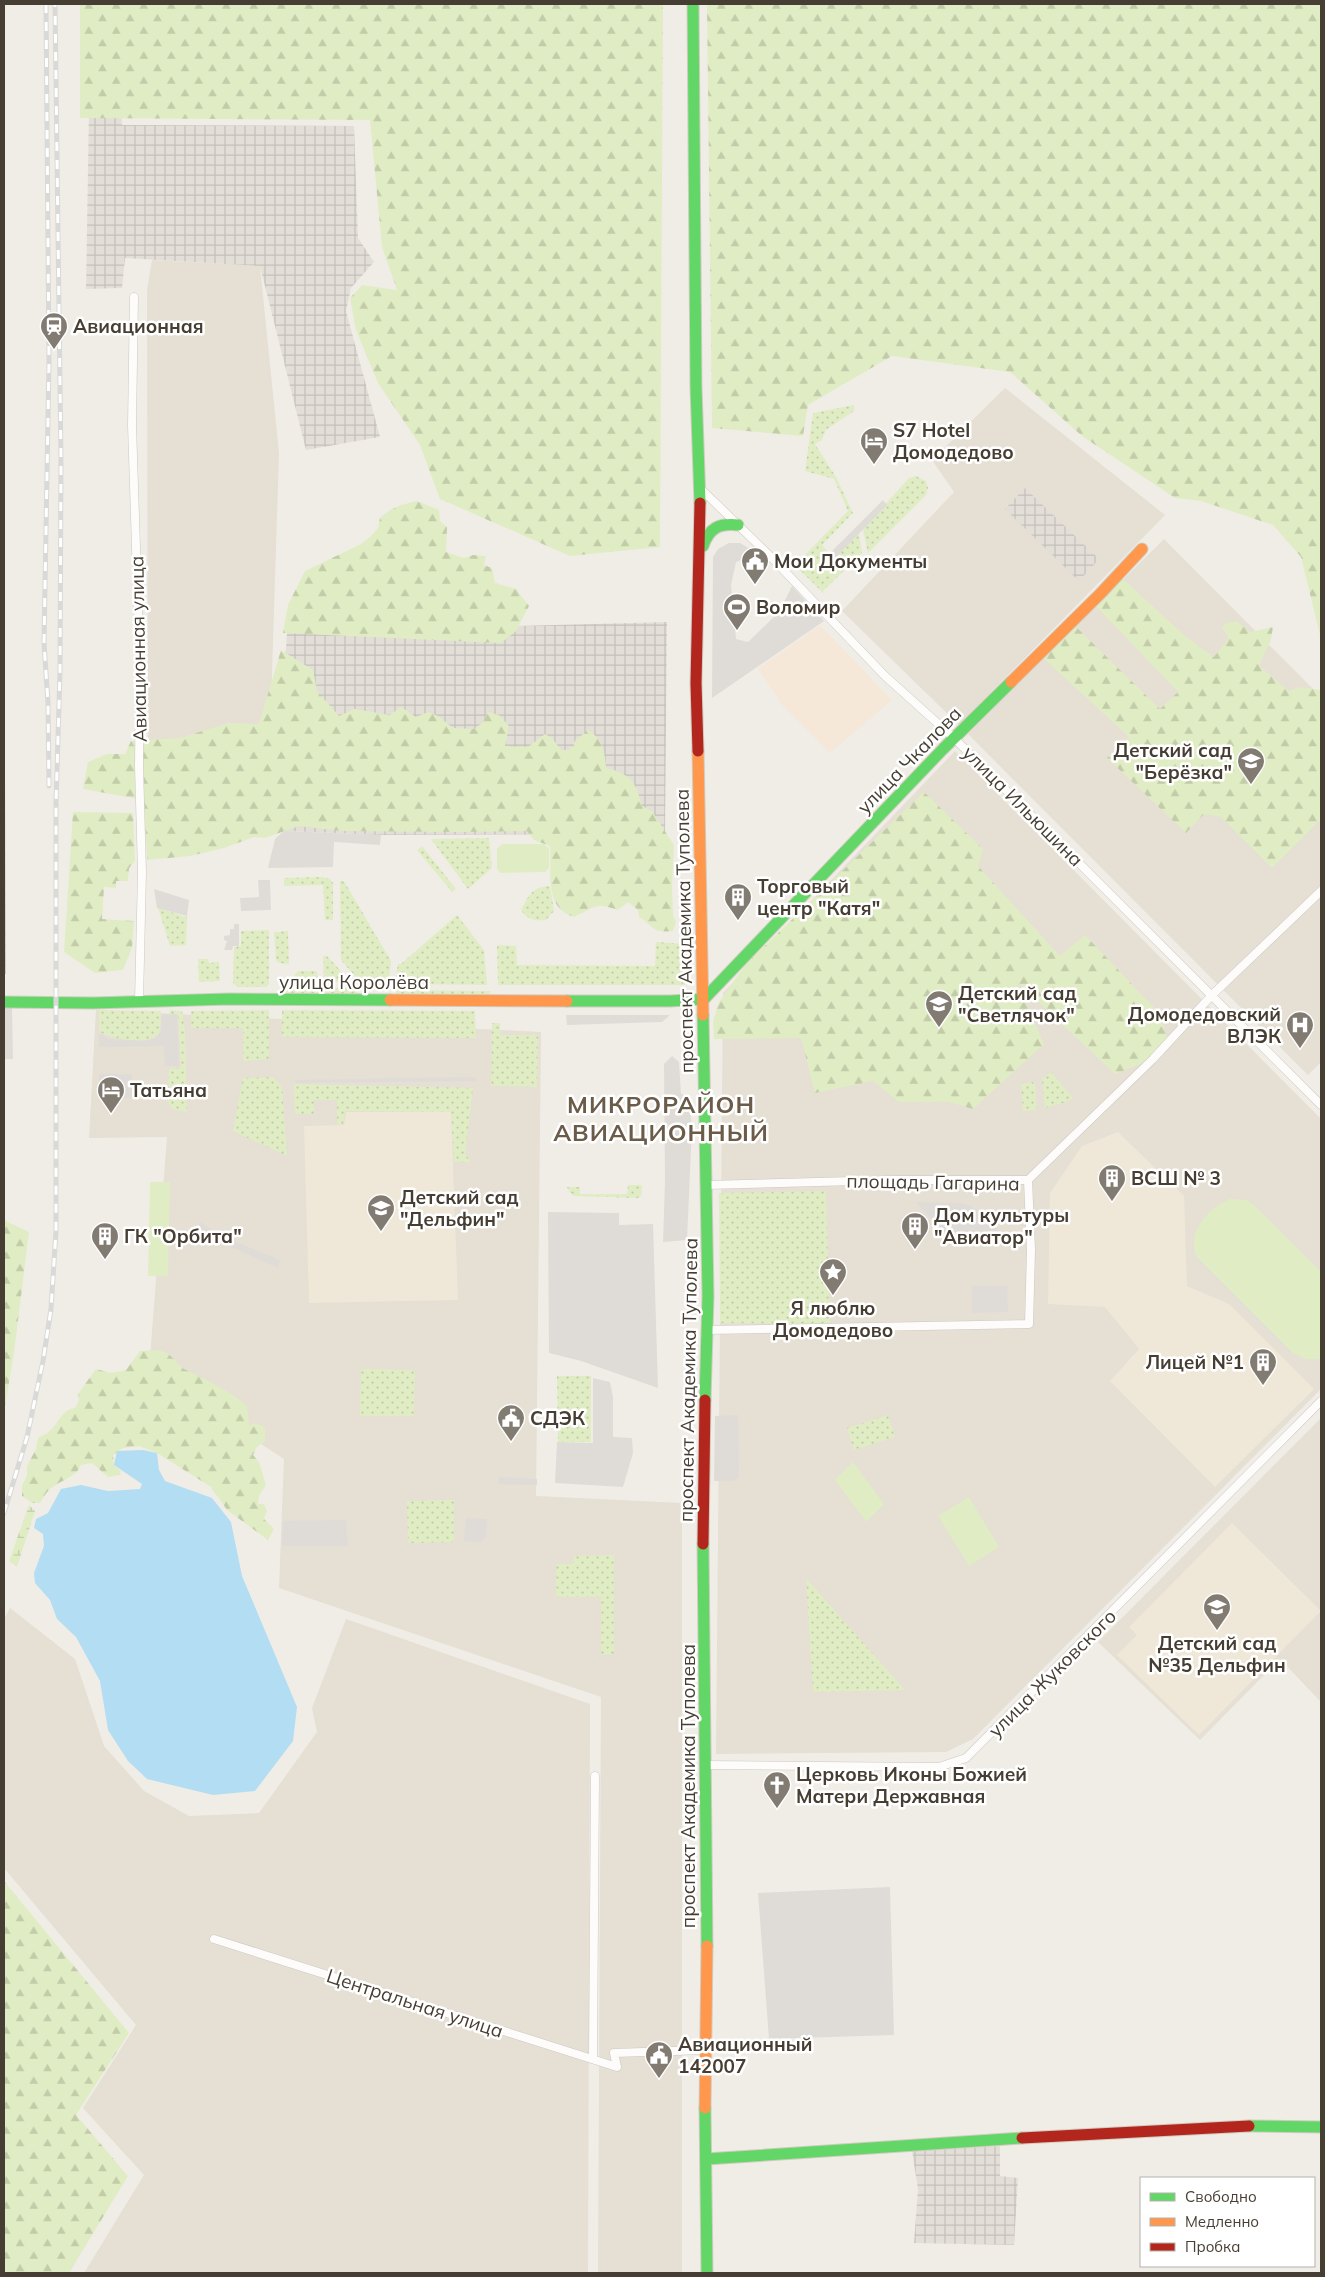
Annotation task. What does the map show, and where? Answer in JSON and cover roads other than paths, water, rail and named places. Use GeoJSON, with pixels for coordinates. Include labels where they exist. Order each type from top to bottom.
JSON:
{"type":"FeatureCollection","features":[{"type":"Feature","properties":{"kind":"main road","name":"проспект Академика Туполева"},"geometry":{"type":"LineString","coordinates":[[693,4],[696,388],[700,488],[696,683],[704,998],[702,1035],[707,1185],[708,1330],[703,1494],[706,1765],[704,2050],[707,2273]]}},
{"type":"Feature","properties":{"kind":"main road"},"geometry":{"type":"LineString","coordinates":[[700,558],[707,534],[723,523],[738,525]]}},
{"type":"Feature","properties":{"kind":"main road","name":"улица Чкалова"},"geometry":{"type":"LineString","coordinates":[[704,998],[954,738],[1092,602],[1142,549]]}},
{"type":"Feature","properties":{"kind":"main road","name":"улица Королёва"},"geometry":{"type":"LineString","coordinates":[[4,1002],[238,999],[670,1001],[704,998]]}},
{"type":"Feature","properties":{"kind":"main road"},"geometry":{"type":"LineString","coordinates":[[706,2159],[995,2139],[1250,2126],[1321,2127]]}},
{"type":"Feature","properties":{"kind":"street","name":"Авиационная улица"},"geometry":{"type":"LineString","coordinates":[[134,296],[132,424],[140,669],[139,766],[142,872],[139,1001]]}},
{"type":"Feature","properties":{"kind":"street","name":"улица Ильюшина"},"geometry":{"type":"LineString","coordinates":[[700,488],[885,676],[954,738],[1321,1105]]}},
{"type":"Feature","properties":{"kind":"street"},"geometry":{"type":"LineString","coordinates":[[1028,1180],[1153,1059],[1212,996],[1321,891]]}},
{"type":"Feature","properties":{"kind":"street","name":"площадь Гагарина"},"geometry":{"type":"LineString","coordinates":[[707,1185],[892,1180],[1028,1180],[1031,1250],[1029,1324],[874,1329],[708,1330]]}},
{"type":"Feature","properties":{"kind":"street","name":"улица Жуковского"},"geometry":{"type":"LineString","coordinates":[[706,1765],[939,1767],[966,1758],[1321,1401]]}},
{"type":"Feature","properties":{"kind":"street"},"geometry":{"type":"LineString","coordinates":[[593,2059],[595,1776]]}},
{"type":"Feature","properties":{"kind":"street","name":"Центральная улица"},"geometry":{"type":"LineString","coordinates":[[214,1940],[617,2067],[614,2052],[704,2050]]}},
{"type":"Feature","properties":{"kind":"water"},"geometry":{"type":"Polygon","coordinates":[[[143,1450],[157,1453],[159,1470],[165,1481],[212,1498],[231,1522],[242,1576],[297,1707],[293,1741],[255,1791],[213,1795],[147,1779],[128,1761],[108,1730],[100,1681],[76,1637],[57,1619],[50,1600],[35,1583],[34,1573],[44,1546],[43,1534],[34,1528],[36,1519],[48,1513],[61,1489],[81,1485],[108,1491],[140,1489],[142,1484],[114,1465],[117,1451],[143,1450]]]}},
{"type":"Feature","properties":{"kind":"railway"},"geometry":{"type":"LineString","coordinates":[[46,4],[49,362],[44,643],[48,703],[49,786]]}},
{"type":"Feature","properties":{"kind":"railway"},"geometry":{"type":"LineString","coordinates":[[4,1513],[27,1437],[43,1361],[51,1309],[56,1231],[56,803],[60,672],[61,461],[55,4]]}},
{"type":"Feature","properties":{"kind":"place","name":"Авиационная"},"geometry":{"type":"Point","coordinates":[54,350]}},
{"type":"Feature","properties":{"kind":"place","name":"S7 Hotel Домодедово"},"geometry":{"type":"Point","coordinates":[874,465]}},
{"type":"Feature","properties":{"kind":"place","name":"Мои Документы"},"geometry":{"type":"Point","coordinates":[755,585]}},
{"type":"Feature","properties":{"kind":"place","name":"Воломир"},"geometry":{"type":"Point","coordinates":[737,631]}},
{"type":"Feature","properties":{"kind":"place","name":"Детский сад \"Берёзка\""},"geometry":{"type":"Point","coordinates":[1251,785]}},
{"type":"Feature","properties":{"kind":"place","name":"Торговый центр \"Катя\""},"geometry":{"type":"Point","coordinates":[738,921]}},
{"type":"Feature","properties":{"kind":"place","name":"Детский сад \"Светлячок\""},"geometry":{"type":"Point","coordinates":[939,1028]}},
{"type":"Feature","properties":{"kind":"place","name":"Домодедовский ВЛЭК"},"geometry":{"type":"Point","coordinates":[1300,1049]}},
{"type":"Feature","properties":{"kind":"place","name":"Татьяна"},"geometry":{"type":"Point","coordinates":[111,1114]}},
{"type":"Feature","properties":{"kind":"place","name":"ВСШ № 3"},"geometry":{"type":"Point","coordinates":[1112,1202]}},
{"type":"Feature","properties":{"kind":"place","name":"Детский сад \"Дельфин\""},"geometry":{"type":"Point","coordinates":[381,1232]}},
{"type":"Feature","properties":{"kind":"place","name":"Дом культуры \"Авиатор\""},"geometry":{"type":"Point","coordinates":[915,1250]}},
{"type":"Feature","properties":{"kind":"place","name":"ГК \"Орбита\""},"geometry":{"type":"Point","coordinates":[105,1260]}},
{"type":"Feature","properties":{"kind":"place","name":"Я люблю Домодедово"},"geometry":{"type":"Point","coordinates":[833,1296]}},
{"type":"Feature","properties":{"kind":"place","name":"Лицей №1"},"geometry":{"type":"Point","coordinates":[1263,1386]}},
{"type":"Feature","properties":{"kind":"place","name":"СДЭК"},"geometry":{"type":"Point","coordinates":[511,1442]}},
{"type":"Feature","properties":{"kind":"place","name":"Детский сад №35 Дельфин"},"geometry":{"type":"Point","coordinates":[1217,1631]}},
{"type":"Feature","properties":{"kind":"place","name":"Церковь Иконы Божией Матери Державная"},"geometry":{"type":"Point","coordinates":[777,1809]}},
{"type":"Feature","properties":{"kind":"place","name":"Авиационный 142007"},"geometry":{"type":"Point","coordinates":[659,2079]}},
{"type":"Feature","properties":{"kind":"district","name":"МИКРОРАЙОН АВИАЦИОННЫЙ"},"geometry":{"type":"Point","coordinates":[661,1118]}}]}
